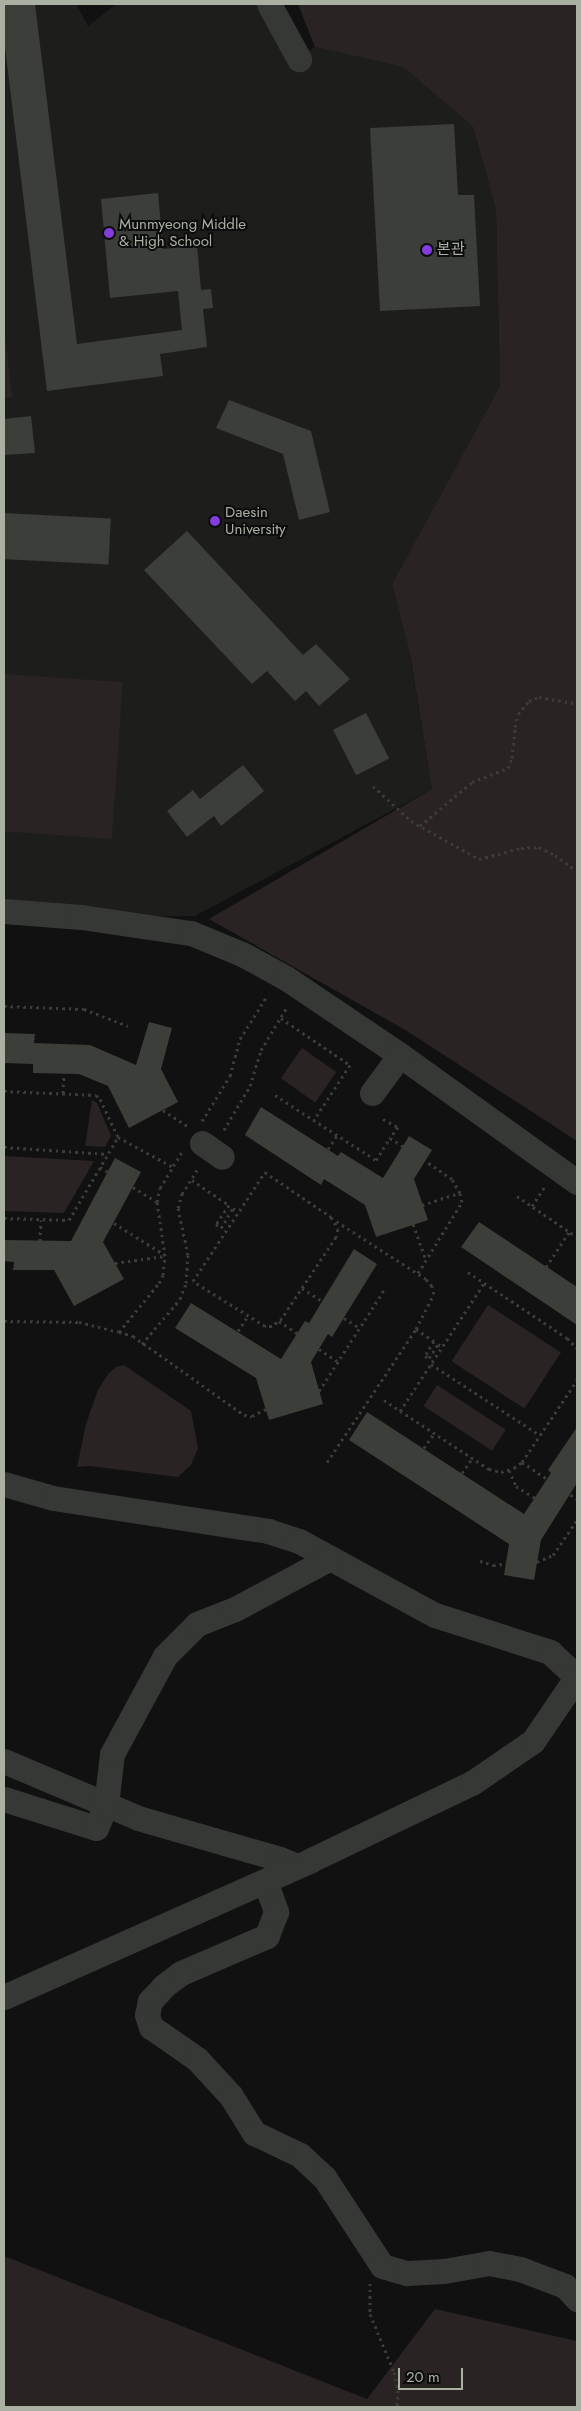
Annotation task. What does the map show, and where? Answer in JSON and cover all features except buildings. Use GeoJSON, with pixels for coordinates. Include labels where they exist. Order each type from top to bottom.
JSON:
{"type":"FeatureCollection","features":[{"type":"Feature","properties":{"kind":"street"},"geometry":{"type":"LineString","coordinates":[[269,4],[298,59]]}},
{"type":"Feature","properties":{"kind":"street"},"geometry":{"type":"LineString","coordinates":[[4,911],[81,917],[191,933],[242,954],[286,978],[400,1055],[577,1182]]}},
{"type":"Feature","properties":{"kind":"street"},"geometry":{"type":"LineString","coordinates":[[372,1093],[400,1055]]}},
{"type":"Feature","properties":{"kind":"street"},"geometry":{"type":"LineString","coordinates":[[195,1137],[222,1157]]}},
{"type":"Feature","properties":{"kind":"street"},"geometry":{"type":"LineString","coordinates":[[4,1484],[34,1494],[70,1501],[268,1532],[299,1541],[435,1615],[550,1652],[577,1677],[533,1741],[472,1783],[265,1881],[4,1997]]}},
{"type":"Feature","properties":{"kind":"street"},"geometry":{"type":"LineString","coordinates":[[4,1799],[96,1828],[106,1804],[112,1754],[165,1656],[197,1624],[235,1609],[330,1558]]}},
{"type":"Feature","properties":{"kind":"street"},"geometry":{"type":"LineString","coordinates":[[4,1761],[138,1818],[280,1859],[297,1866]]}},
{"type":"Feature","properties":{"kind":"street"},"geometry":{"type":"LineString","coordinates":[[265,1881],[276,1912],[267,1936],[181,1973],[164,1986],[150,2001],[147,2015],[151,2027],[197,2059],[231,2096],[254,2133],[300,2155],[324,2177],[382,2266],[407,2273],[444,2271],[489,2263],[520,2269],[565,2286],[577,2299]]}},
{"type":"Feature","properties":{"kind":"path"},"geometry":{"type":"LineString","coordinates":[[420,826],[472,782],[502,772],[508,768],[512,758],[514,727],[518,714],[529,701],[539,697],[577,704]]}},
{"type":"Feature","properties":{"kind":"path"},"geometry":{"type":"LineString","coordinates":[[373,786],[411,821],[479,859],[521,848],[539,847],[555,855],[577,871]]}},
{"type":"Feature","properties":{"kind":"path"},"geometry":{"type":"LineString","coordinates":[[119,1332],[159,1284],[163,1275],[165,1256],[158,1202],[160,1188],[195,1137],[230,1076],[240,1039],[267,996]]}},
{"type":"Feature","properties":{"kind":"path"},"geometry":{"type":"LineString","coordinates":[[4,1006],[84,1009],[128,1026]]}},
{"type":"Feature","properties":{"kind":"path"},"geometry":{"type":"LineString","coordinates":[[282,1018],[350,1065],[314,1120]]}},
{"type":"Feature","properties":{"kind":"path"},"geometry":{"type":"LineString","coordinates":[[63,1093],[64,1073]]}},
{"type":"Feature","properties":{"kind":"path"},"geometry":{"type":"LineString","coordinates":[[4,1091],[98,1096],[118,1137],[173,1167]]}},
{"type":"Feature","properties":{"kind":"path"},"geometry":{"type":"LineString","coordinates":[[275,1095],[376,1160],[398,1127],[383,1119]]}},
{"type":"Feature","properties":{"kind":"path"},"geometry":{"type":"LineString","coordinates":[[163,1110],[195,1137]]}},
{"type":"Feature","properties":{"kind":"path"},"geometry":{"type":"LineString","coordinates":[[328,1149],[337,1135]]}},
{"type":"Feature","properties":{"kind":"path"},"geometry":{"type":"LineString","coordinates":[[4,1218],[65,1221],[71,1218],[118,1137]]}},
{"type":"Feature","properties":{"kind":"path"},"geometry":{"type":"LineString","coordinates":[[390,1138],[402,1146]]}},
{"type":"Feature","properties":{"kind":"path"},"geometry":{"type":"LineString","coordinates":[[4,1147],[108,1154]]}},
{"type":"Feature","properties":{"kind":"path"},"geometry":{"type":"LineString","coordinates":[[418,1273],[462,1202],[460,1193],[452,1179],[425,1161]]}},
{"type":"Feature","properties":{"kind":"path"},"geometry":{"type":"LineString","coordinates":[[100,1167],[108,1172]]}},
{"type":"Feature","properties":{"kind":"path"},"geometry":{"type":"LineString","coordinates":[[327,1462],[416,1329],[434,1294],[429,1282],[265,1172],[193,1281],[247,1317],[265,1326],[272,1326],[279,1321],[336,1237],[338,1229],[334,1220]]}},
{"type":"Feature","properties":{"kind":"path"},"geometry":{"type":"LineString","coordinates":[[192,1180],[229,1205],[216,1224],[220,1228],[233,1208],[238,1212]]}},
{"type":"Feature","properties":{"kind":"path"},"geometry":{"type":"LineString","coordinates":[[532,1206],[549,1180]]}},
{"type":"Feature","properties":{"kind":"path"},"geometry":{"type":"LineString","coordinates":[[133,1187],[158,1202]]}},
{"type":"Feature","properties":{"kind":"path"},"geometry":{"type":"LineString","coordinates":[[422,1205],[460,1193]]}},
{"type":"Feature","properties":{"kind":"path"},"geometry":{"type":"LineString","coordinates":[[517,1196],[577,1237]]}},
{"type":"Feature","properties":{"kind":"path"},"geometry":{"type":"LineString","coordinates":[[40,1220],[40,1241]]}},
{"type":"Feature","properties":{"kind":"path"},"geometry":{"type":"LineString","coordinates":[[114,1223],[165,1256]]}},
{"type":"Feature","properties":{"kind":"path"},"geometry":{"type":"LineString","coordinates":[[413,1224],[426,1260]]}},
{"type":"Feature","properties":{"kind":"path"},"geometry":{"type":"LineString","coordinates":[[546,1266],[570,1232]]}},
{"type":"Feature","properties":{"kind":"path"},"geometry":{"type":"LineString","coordinates":[[115,1263],[165,1256]]}},
{"type":"Feature","properties":{"kind":"path"},"geometry":{"type":"LineString","coordinates":[[468,1272],[567,1338],[577,1348]]}},
{"type":"Feature","properties":{"kind":"path"},"geometry":{"type":"LineString","coordinates":[[400,1411],[484,1283]]}},
{"type":"Feature","properties":{"kind":"path"},"geometry":{"type":"LineString","coordinates":[[302,1288],[322,1302]]}},
{"type":"Feature","properties":{"kind":"path"},"geometry":{"type":"LineString","coordinates":[[319,1391],[384,1290]]}},
{"type":"Feature","properties":{"kind":"path"},"geometry":{"type":"LineString","coordinates":[[238,1331],[247,1317]]}},
{"type":"Feature","properties":{"kind":"path"},"geometry":{"type":"LineString","coordinates":[[344,1318],[360,1328]]}},
{"type":"Feature","properties":{"kind":"path"},"geometry":{"type":"LineString","coordinates":[[4,1321],[79,1322],[133,1336],[244,1415],[252,1416],[266,1409]]}},
{"type":"Feature","properties":{"kind":"path"},"geometry":{"type":"LineString","coordinates":[[279,1321],[297,1333]]}},
{"type":"Feature","properties":{"kind":"path"},"geometry":{"type":"LineString","coordinates":[[416,1329],[434,1341],[425,1356],[429,1358],[438,1344],[442,1347]]}},
{"type":"Feature","properties":{"kind":"path"},"geometry":{"type":"LineString","coordinates":[[319,1349],[338,1362]]}},
{"type":"Feature","properties":{"kind":"path"},"geometry":{"type":"LineString","coordinates":[[431,1364],[540,1435]]}},
{"type":"Feature","properties":{"kind":"path"},"geometry":{"type":"LineString","coordinates":[[384,1400],[493,1471],[509,1470],[522,1462],[577,1380]]}},
{"type":"Feature","properties":{"kind":"path"},"geometry":{"type":"LineString","coordinates":[[424,1448],[434,1433]]}},
{"type":"Feature","properties":{"kind":"path"},"geometry":{"type":"LineString","coordinates":[[462,1473],[472,1458]]}},
{"type":"Feature","properties":{"kind":"path"},"geometry":{"type":"LineString","coordinates":[[522,1462],[577,1498]]}},
{"type":"Feature","properties":{"kind":"path"},"geometry":{"type":"LineString","coordinates":[[509,1470],[516,1486],[535,1498]]}},
{"type":"Feature","properties":{"kind":"path"},"geometry":{"type":"LineString","coordinates":[[537,1562],[553,1555],[577,1520]]}},
{"type":"Feature","properties":{"kind":"path"},"geometry":{"type":"LineString","coordinates":[[480,1561],[493,1565],[506,1564]]}},
{"type":"Feature","properties":{"kind":"path"},"geometry":{"type":"LineString","coordinates":[[376,2258],[369,2288],[370,2314],[394,2372],[398,2390],[397,2407]]}},
{"type":"Feature","properties":{"kind":"shaded area","name":"Daesin University"},"geometry":{"type":"Polygon","coordinates":[[[4,4],[76,4],[88,26],[116,4],[269,4],[298,59],[315,47],[403,67],[473,127],[496,209],[500,386],[392,584],[409,650],[432,789],[195,916],[81,917],[4,911],[4,4]]]}},
{"type":"Feature","properties":{"kind":"shaded area"},"geometry":{"type":"Polygon","coordinates":[[[298,4],[577,4],[577,1141],[407,1031],[209,919],[432,789],[410,654],[392,584],[500,386],[496,209],[473,127],[403,67],[315,47],[298,4]]]}},
{"type":"Feature","properties":{"kind":"shaded area"},"geometry":{"type":"Polygon","coordinates":[[[4,327],[12,397],[4,398],[4,327]]]}},
{"type":"Feature","properties":{"kind":"shaded area"},"geometry":{"type":"Polygon","coordinates":[[[4,674],[123,682],[112,839],[4,831],[4,674]]]}},
{"type":"Feature","properties":{"kind":"shaded area"},"geometry":{"type":"Polygon","coordinates":[[[302,1048],[336,1072],[315,1102],[281,1078],[302,1048]]]}},
{"type":"Feature","properties":{"kind":"shaded area"},"geometry":{"type":"Polygon","coordinates":[[[92,1100],[97,1103],[111,1136],[105,1147],[85,1146],[92,1100]]]}},
{"type":"Feature","properties":{"kind":"shaded area"},"geometry":{"type":"Polygon","coordinates":[[[4,1156],[94,1161],[64,1213],[4,1211],[4,1156]]]}},
{"type":"Feature","properties":{"kind":"shaded area"},"geometry":{"type":"Polygon","coordinates":[[[488,1305],[561,1352],[524,1409],[452,1361],[488,1305]]]}},
{"type":"Feature","properties":{"kind":"shaded area"},"geometry":{"type":"Polygon","coordinates":[[[124,1365],[191,1411],[198,1448],[191,1465],[178,1477],[90,1466],[77,1467],[86,1424],[98,1390],[109,1373],[116,1367],[124,1365]]]}},
{"type":"Feature","properties":{"kind":"shaded area"},"geometry":{"type":"Polygon","coordinates":[[[437,1385],[506,1430],[492,1451],[423,1406],[437,1385]]]}},
{"type":"Feature","properties":{"kind":"shaded area"},"geometry":{"type":"Polygon","coordinates":[[[4,2256],[367,2399],[435,2309],[577,2341],[577,2407],[4,2407],[4,2256]]]}},
{"type":"Feature","properties":{"kind":"place","name":"Munmyeong Middle & High School"},"geometry":{"type":"Point","coordinates":[109,233]}},
{"type":"Feature","properties":{"kind":"place","name":"본관"},"geometry":{"type":"Point","coordinates":[427,250]}},
{"type":"Feature","properties":{"kind":"place","name":"Daesin University"},"geometry":{"type":"Point","coordinates":[215,521]}}]}
